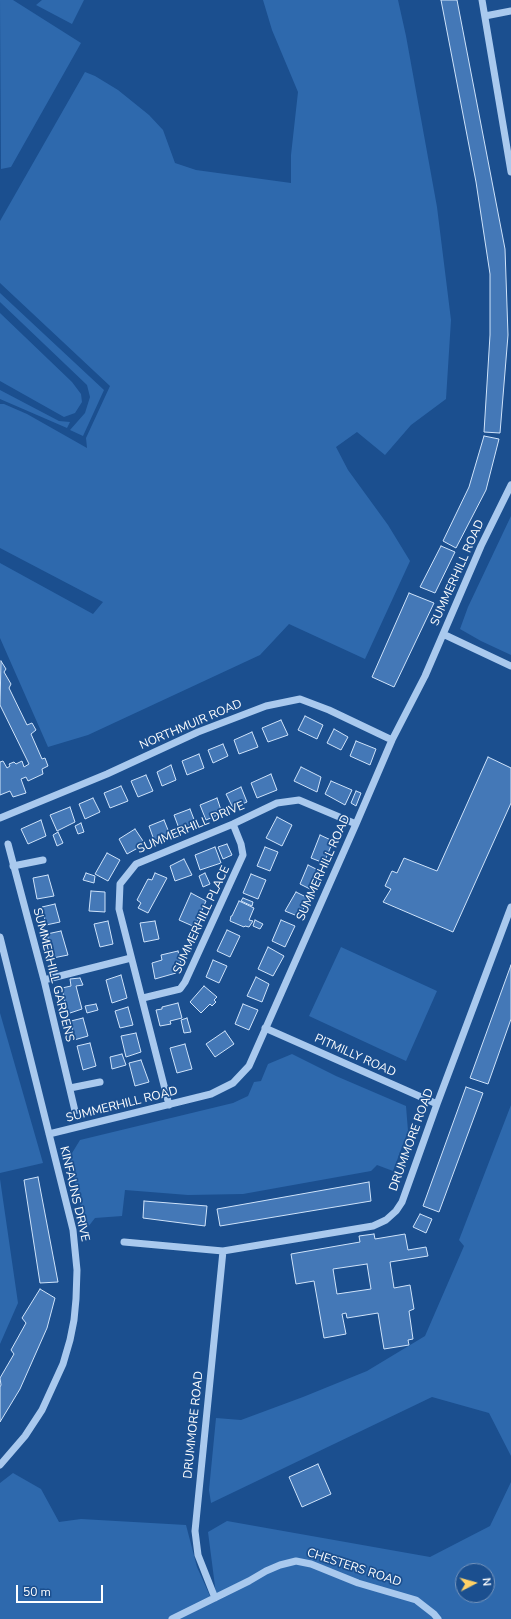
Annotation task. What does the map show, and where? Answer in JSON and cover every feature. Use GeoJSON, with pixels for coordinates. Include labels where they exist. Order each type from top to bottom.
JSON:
{"type":"FeatureCollection","features":[{"type":"Feature","properties":{"kind":"street"},"geometry":{"type":"LineString","coordinates":[[482,0],[510,152],[511,172]]}},
{"type":"Feature","properties":{"kind":"street"},"geometry":{"type":"LineString","coordinates":[[484,16],[511,11]]}},
{"type":"Feature","properties":{"kind":"street","name":"SUMMERHILL ROAD"},"geometry":{"type":"LineString","coordinates":[[49,1134],[211,1094],[233,1083],[249,1066],[392,740],[425,676],[481,546],[511,485]]}},
{"type":"Feature","properties":{"kind":"street"},"geometry":{"type":"LineString","coordinates":[[443,634],[511,666]]}},
{"type":"Feature","properties":{"kind":"street","name":"NORTHMUIR ROAD"},"geometry":{"type":"LineString","coordinates":[[0,818],[107,774],[198,732],[266,706],[300,699],[329,710],[392,740]]}},
{"type":"Feature","properties":{"kind":"street","name":"SUMMERHILL DRIVE"},"geometry":{"type":"LineString","coordinates":[[169,1105],[143,998],[119,909],[120,884],[136,864],[233,824],[277,802],[299,800],[356,824]]}},
{"type":"Feature","properties":{"kind":"street","name":"SUMMERHILL PLACE"},"geometry":{"type":"LineString","coordinates":[[143,998],[180,989],[185,982],[244,855],[242,844],[233,824]]}},
{"type":"Feature","properties":{"kind":"street","name":"SUMMERHILL GARDENS"},"geometry":{"type":"LineString","coordinates":[[8,844],[44,980],[75,1111]]}},
{"type":"Feature","properties":{"kind":"street"},"geometry":{"type":"LineString","coordinates":[[13,866],[43,860]]}},
{"type":"Feature","properties":{"kind":"street","name":"DRUMMORE ROAD"},"geometry":{"type":"LineString","coordinates":[[124,1242],[223,1252],[373,1226],[386,1220],[396,1211],[402,1202],[436,1104],[511,907]]}},
{"type":"Feature","properties":{"kind":"street","name":"KINFAUNS DRIVE"},"geometry":{"type":"LineString","coordinates":[[0,937],[73,1230],[75,1247],[76,1299],[74,1320],[63,1364],[45,1404],[25,1436],[0,1465]]}},
{"type":"Feature","properties":{"kind":"street"},"geometry":{"type":"LineString","coordinates":[[44,980],[131,958]]}},
{"type":"Feature","properties":{"kind":"street","name":"PITMILLY ROAD"},"geometry":{"type":"LineString","coordinates":[[265,1028],[436,1104]]}},
{"type":"Feature","properties":{"kind":"street"},"geometry":{"type":"LineString","coordinates":[[70,1088],[100,1082]]}},
{"type":"Feature","properties":{"kind":"street","name":"DRUMMORE ROAD"},"geometry":{"type":"LineString","coordinates":[[215,1598],[198,1555],[195,1532],[223,1252]]}},
{"type":"Feature","properties":{"kind":"street","name":"CHESTERS ROAD"},"geometry":{"type":"LineString","coordinates":[[172,1619],[266,1571],[280,1565],[296,1561],[311,1564],[358,1583],[416,1600],[438,1619]]}},
{"type":"Feature","properties":{"kind":"shaded area"},"geometry":{"type":"Polygon","coordinates":[[[0,0],[13,0],[81,43],[11,167],[1,169],[0,0]]]}},
{"type":"Feature","properties":{"kind":"shaded area"},"geometry":{"type":"Polygon","coordinates":[[[42,0],[84,0],[72,24],[36,5],[42,0]]]}},
{"type":"Feature","properties":{"kind":"shaded area"},"geometry":{"type":"Polygon","coordinates":[[[263,0],[398,0],[437,207],[451,320],[446,399],[411,425],[385,455],[357,432],[336,447],[348,470],[388,525],[410,561],[365,659],[289,624],[260,655],[88,735],[48,747],[0,638],[0,563],[93,614],[103,602],[0,548],[0,404],[4,404],[27,414],[87,448],[86,438],[110,386],[0,283],[0,221],[85,72],[95,76],[118,90],[149,115],[163,130],[175,163],[196,170],[291,183],[291,155],[298,92],[272,30],[263,0]]]}},
{"type":"Feature","properties":{"kind":"shaded area"},"geometry":{"type":"Polygon","coordinates":[[[0,293],[104,390],[83,436],[70,430],[85,413],[90,397],[87,385],[0,302],[0,293]]]}},
{"type":"Feature","properties":{"kind":"shaded area"},"geometry":{"type":"Polygon","coordinates":[[[0,313],[72,382],[81,394],[82,402],[75,413],[64,417],[0,381],[0,313]]]}},
{"type":"Feature","properties":{"kind":"shaded area"},"geometry":{"type":"Polygon","coordinates":[[[0,390],[59,421],[70,422],[67,428],[0,399],[0,390]]]}},
{"type":"Feature","properties":{"kind":"shaded area"},"geometry":{"type":"Polygon","coordinates":[[[511,516],[511,655],[460,629],[468,607],[511,516]]]}},
{"type":"Feature","properties":{"kind":"shaded area"},"geometry":{"type":"Polygon","coordinates":[[[341,947],[437,991],[406,1061],[309,1016],[341,947]]]}},
{"type":"Feature","properties":{"kind":"shaded area"},"geometry":{"type":"Polygon","coordinates":[[[0,1013],[43,1163],[0,1173],[0,1013]]]}},
{"type":"Feature","properties":{"kind":"shaded area"},"geometry":{"type":"Polygon","coordinates":[[[292,1054],[336,1076],[406,1106],[408,1131],[393,1171],[377,1165],[371,1171],[243,1194],[188,1195],[125,1190],[122,1216],[95,1218],[88,1227],[86,1227],[69,1158],[80,1140],[233,1103],[248,1096],[254,1082],[261,1081],[268,1064],[292,1054]]]}},
{"type":"Feature","properties":{"kind":"shaded area"},"geometry":{"type":"Polygon","coordinates":[[[511,1105],[511,1456],[489,1413],[432,1397],[211,1503],[209,1490],[216,1418],[241,1420],[303,1397],[367,1371],[425,1336],[464,1246],[459,1240],[511,1105]]]}},
{"type":"Feature","properties":{"kind":"shaded area"},"geometry":{"type":"Polygon","coordinates":[[[0,1179],[18,1303],[0,1344],[0,1179]]]}},
{"type":"Feature","properties":{"kind":"shaded area"},"geometry":{"type":"Polygon","coordinates":[[[13,1473],[41,1489],[59,1522],[81,1519],[186,1525],[197,1567],[210,1596],[216,1594],[208,1532],[227,1521],[430,1557],[490,1526],[511,1482],[511,1619],[0,1619],[0,1483],[13,1473]]]}},
{"type":"Feature","properties":{"kind":"building"},"geometry":{"type":"Polygon","coordinates":[[[441,0],[457,0],[505,249],[508,335],[500,433],[484,432],[490,335],[490,274],[476,182],[441,0]]]}},
{"type":"Feature","properties":{"kind":"building"},"geometry":{"type":"Polygon","coordinates":[[[484,436],[499,439],[486,490],[456,548],[443,541],[469,487],[484,436]]]}},
{"type":"Feature","properties":{"kind":"building"},"geometry":{"type":"Polygon","coordinates":[[[441,546],[455,552],[435,593],[420,587],[441,546]]]}},
{"type":"Feature","properties":{"kind":"building"},"geometry":{"type":"Polygon","coordinates":[[[409,593],[434,603],[394,687],[372,677],[409,593]]]}},
{"type":"Feature","properties":{"kind":"building"},"geometry":{"type":"Polygon","coordinates":[[[1,661],[6,669],[4,672],[11,684],[9,688],[27,725],[32,723],[36,730],[31,734],[42,759],[45,758],[48,766],[42,769],[43,774],[28,781],[26,777],[21,779],[26,793],[13,797],[10,791],[0,795],[0,762],[3,761],[7,768],[10,766],[9,764],[14,762],[16,764],[22,761],[24,767],[29,764],[0,705],[1,661]]]}},
{"type":"Feature","properties":{"kind":"building"},"geometry":{"type":"Polygon","coordinates":[[[305,716],[323,725],[317,739],[298,730],[305,716]]]}},
{"type":"Feature","properties":{"kind":"building"},"geometry":{"type":"Polygon","coordinates":[[[281,720],[288,735],[268,742],[262,728],[281,720]]]}},
{"type":"Feature","properties":{"kind":"building"},"geometry":{"type":"Polygon","coordinates":[[[334,729],[348,737],[341,750],[327,743],[334,729]]]}},
{"type":"Feature","properties":{"kind":"building"},"geometry":{"type":"Polygon","coordinates":[[[252,732],[258,747],[239,754],[234,740],[252,732]]]}},
{"type":"Feature","properties":{"kind":"building"},"geometry":{"type":"Polygon","coordinates":[[[356,741],[376,749],[370,765],[350,756],[356,741]]]}},
{"type":"Feature","properties":{"kind":"building"},"geometry":{"type":"Polygon","coordinates":[[[223,744],[228,756],[213,763],[208,750],[223,744]]]}},
{"type":"Feature","properties":{"kind":"building"},"geometry":{"type":"Polygon","coordinates":[[[199,754],[204,768],[187,775],[182,761],[199,754]]]}},
{"type":"Feature","properties":{"kind":"building"},"geometry":{"type":"Polygon","coordinates":[[[488,757],[511,768],[511,803],[453,932],[383,902],[391,889],[385,886],[390,875],[392,871],[397,873],[404,858],[437,871],[488,757]]]}},
{"type":"Feature","properties":{"kind":"building"},"geometry":{"type":"Polygon","coordinates":[[[171,765],[176,780],[162,786],[157,772],[171,765]]]}},
{"type":"Feature","properties":{"kind":"building"},"geometry":{"type":"Polygon","coordinates":[[[301,767],[321,777],[317,792],[294,781],[301,767]]]}},
{"type":"Feature","properties":{"kind":"building"},"geometry":{"type":"Polygon","coordinates":[[[271,774],[277,790],[257,798],[251,783],[271,774]]]}},
{"type":"Feature","properties":{"kind":"building"},"geometry":{"type":"Polygon","coordinates":[[[146,775],[153,791],[138,797],[131,781],[146,775]]]}},
{"type":"Feature","properties":{"kind":"building"},"geometry":{"type":"Polygon","coordinates":[[[331,781],[352,790],[345,805],[325,794],[331,781]]]}},
{"type":"Feature","properties":{"kind":"building"},"geometry":{"type":"Polygon","coordinates":[[[121,786],[128,801],[110,808],[104,793],[121,786]]]}},
{"type":"Feature","properties":{"kind":"building"},"geometry":{"type":"Polygon","coordinates":[[[241,787],[247,802],[233,808],[226,794],[241,787]]]}},
{"type":"Feature","properties":{"kind":"building"},"geometry":{"type":"Polygon","coordinates":[[[356,791],[361,793],[356,806],[351,803],[356,791]]]}},
{"type":"Feature","properties":{"kind":"building"},"geometry":{"type":"Polygon","coordinates":[[[93,798],[100,812],[85,819],[79,804],[93,798]]]}},
{"type":"Feature","properties":{"kind":"building"},"geometry":{"type":"Polygon","coordinates":[[[217,798],[222,813],[206,820],[200,805],[217,798]]]}},
{"type":"Feature","properties":{"kind":"building"},"geometry":{"type":"Polygon","coordinates":[[[70,807],[75,822],[57,831],[50,815],[70,807]]]}},
{"type":"Feature","properties":{"kind":"building"},"geometry":{"type":"Polygon","coordinates":[[[190,809],[195,822],[180,831],[174,815],[190,809]]]}},
{"type":"Feature","properties":{"kind":"building"},"geometry":{"type":"Polygon","coordinates":[[[277,817],[292,825],[282,846],[266,838],[277,817]]]}},
{"type":"Feature","properties":{"kind":"building"},"geometry":{"type":"Polygon","coordinates":[[[41,820],[46,836],[28,844],[21,829],[41,820]]]}},
{"type":"Feature","properties":{"kind":"building"},"geometry":{"type":"Polygon","coordinates":[[[164,820],[170,835],[154,840],[149,826],[164,820]]]}},
{"type":"Feature","properties":{"kind":"building"},"geometry":{"type":"Polygon","coordinates":[[[81,823],[84,832],[78,834],[75,826],[81,823]]]}},
{"type":"Feature","properties":{"kind":"building"},"geometry":{"type":"Polygon","coordinates":[[[135,829],[145,844],[127,854],[119,839],[135,829]]]}},
{"type":"Feature","properties":{"kind":"building"},"geometry":{"type":"Polygon","coordinates":[[[58,832],[63,843],[57,846],[53,835],[58,832]]]}},
{"type":"Feature","properties":{"kind":"building"},"geometry":{"type":"Polygon","coordinates":[[[320,835],[333,841],[324,863],[311,858],[320,835]]]}},
{"type":"Feature","properties":{"kind":"building"},"geometry":{"type":"Polygon","coordinates":[[[227,844],[232,855],[223,859],[218,847],[227,844]]]}},
{"type":"Feature","properties":{"kind":"building"},"geometry":{"type":"Polygon","coordinates":[[[215,847],[221,863],[200,870],[195,855],[215,847]]]}},
{"type":"Feature","properties":{"kind":"building"},"geometry":{"type":"Polygon","coordinates":[[[265,847],[278,852],[270,871],[257,866],[265,847]]]}},
{"type":"Feature","properties":{"kind":"building"},"geometry":{"type":"Polygon","coordinates":[[[107,853],[120,860],[108,881],[95,874],[107,853]]]}},
{"type":"Feature","properties":{"kind":"building"},"geometry":{"type":"Polygon","coordinates":[[[184,859],[192,875],[175,881],[170,866],[184,859]]]}},
{"type":"Feature","properties":{"kind":"building"},"geometry":{"type":"Polygon","coordinates":[[[308,865],[322,872],[312,890],[300,884],[308,865]]]}},
{"type":"Feature","properties":{"kind":"building"},"geometry":{"type":"Polygon","coordinates":[[[86,873],[95,876],[94,883],[83,880],[86,873]]]}},
{"type":"Feature","properties":{"kind":"building"},"geometry":{"type":"Polygon","coordinates":[[[155,873],[167,878],[148,913],[138,908],[141,903],[137,900],[148,879],[152,880],[155,873]]]}},
{"type":"Feature","properties":{"kind":"building"},"geometry":{"type":"Polygon","coordinates":[[[205,873],[210,884],[203,887],[199,876],[205,873]]]}},
{"type":"Feature","properties":{"kind":"building"},"geometry":{"type":"Polygon","coordinates":[[[251,874],[266,880],[258,899],[243,893],[251,874]]]}},
{"type":"Feature","properties":{"kind":"building"},"geometry":{"type":"Polygon","coordinates":[[[48,875],[54,896],[37,899],[33,878],[48,875]]]}},
{"type":"Feature","properties":{"kind":"building"},"geometry":{"type":"Polygon","coordinates":[[[91,891],[105,892],[105,912],[89,911],[91,891]]]}},
{"type":"Feature","properties":{"kind":"building"},"geometry":{"type":"Polygon","coordinates":[[[296,892],[308,898],[300,917],[285,911],[296,892]]]}},
{"type":"Feature","properties":{"kind":"building"},"geometry":{"type":"Polygon","coordinates":[[[191,893],[206,901],[195,927],[179,920],[191,893]]]}},
{"type":"Feature","properties":{"kind":"building"},"geometry":{"type":"Polygon","coordinates":[[[243,898],[253,902],[252,906],[241,901],[243,898]]]}},
{"type":"Feature","properties":{"kind":"building"},"geometry":{"type":"Polygon","coordinates":[[[239,901],[254,908],[249,920],[253,921],[249,927],[244,927],[230,921],[239,901]]]}},
{"type":"Feature","properties":{"kind":"building"},"geometry":{"type":"Polygon","coordinates":[[[55,904],[60,922],[46,925],[42,907],[55,904]]]}},
{"type":"Feature","properties":{"kind":"building"},"geometry":{"type":"Polygon","coordinates":[[[255,920],[263,924],[260,929],[253,926],[255,920]]]}},
{"type":"Feature","properties":{"kind":"building"},"geometry":{"type":"Polygon","coordinates":[[[281,920],[295,926],[285,947],[272,941],[281,920]]]}},
{"type":"Feature","properties":{"kind":"building"},"geometry":{"type":"Polygon","coordinates":[[[108,921],[113,944],[100,947],[94,924],[108,921]]]}},
{"type":"Feature","properties":{"kind":"building"},"geometry":{"type":"Polygon","coordinates":[[[155,921],[159,939],[144,942],[140,923],[155,921]]]}},
{"type":"Feature","properties":{"kind":"building"},"geometry":{"type":"Polygon","coordinates":[[[227,930],[240,936],[230,957],[217,951],[227,930]]]}},
{"type":"Feature","properties":{"kind":"building"},"geometry":{"type":"Polygon","coordinates":[[[61,931],[68,955],[53,958],[47,934],[61,931]]]}},
{"type":"Feature","properties":{"kind":"building"},"geometry":{"type":"Polygon","coordinates":[[[268,947],[284,956],[273,976],[258,969],[268,947]]]}},
{"type":"Feature","properties":{"kind":"building"},"geometry":{"type":"Polygon","coordinates":[[[178,951],[182,968],[175,970],[176,973],[155,979],[152,963],[162,960],[161,955],[178,951]]]}},
{"type":"Feature","properties":{"kind":"building"},"geometry":{"type":"Polygon","coordinates":[[[213,960],[227,966],[219,983],[206,977],[213,960]]]}},
{"type":"Feature","properties":{"kind":"building"},"geometry":{"type":"Polygon","coordinates":[[[511,965],[511,1019],[488,1084],[470,1078],[511,965]]]}},
{"type":"Feature","properties":{"kind":"building"},"geometry":{"type":"Polygon","coordinates":[[[121,975],[127,998],[112,1003],[106,980],[121,975]]]}},
{"type":"Feature","properties":{"kind":"building"},"geometry":{"type":"Polygon","coordinates":[[[256,977],[269,984],[262,1002],[247,996],[256,977]]]}},
{"type":"Feature","properties":{"kind":"building"},"geometry":{"type":"Polygon","coordinates":[[[80,978],[83,985],[76,986],[82,1009],[67,1014],[62,988],[71,986],[70,979],[80,978]]]}},
{"type":"Feature","properties":{"kind":"building"},"geometry":{"type":"Polygon","coordinates":[[[204,986],[217,997],[214,1000],[216,1002],[212,1006],[210,1004],[201,1013],[190,1002],[204,986]]]}},
{"type":"Feature","properties":{"kind":"building"},"geometry":{"type":"Polygon","coordinates":[[[178,1003],[182,1018],[170,1021],[171,1024],[160,1026],[156,1010],[178,1003]]]}},
{"type":"Feature","properties":{"kind":"building"},"geometry":{"type":"Polygon","coordinates":[[[96,1004],[98,1010],[87,1013],[85,1006],[96,1004]]]}},
{"type":"Feature","properties":{"kind":"building"},"geometry":{"type":"Polygon","coordinates":[[[243,1004],[258,1010],[249,1030],[235,1024],[243,1004]]]}},
{"type":"Feature","properties":{"kind":"building"},"geometry":{"type":"Polygon","coordinates":[[[128,1007],[133,1025],[120,1028],[115,1011],[128,1007]]]}},
{"type":"Feature","properties":{"kind":"building"},"geometry":{"type":"Polygon","coordinates":[[[83,1018],[88,1036],[74,1040],[71,1021],[83,1018]]]}},
{"type":"Feature","properties":{"kind":"building"},"geometry":{"type":"Polygon","coordinates":[[[187,1018],[191,1032],[184,1033],[181,1020],[187,1018]]]}},
{"type":"Feature","properties":{"kind":"building"},"geometry":{"type":"Polygon","coordinates":[[[225,1031],[234,1044],[215,1057],[206,1044],[225,1031]]]}},
{"type":"Feature","properties":{"kind":"building"},"geometry":{"type":"Polygon","coordinates":[[[136,1033],[141,1052],[126,1057],[121,1036],[136,1033]]]}},
{"type":"Feature","properties":{"kind":"building"},"geometry":{"type":"Polygon","coordinates":[[[90,1043],[96,1066],[83,1070],[77,1046],[90,1043]]]}},
{"type":"Feature","properties":{"kind":"building"},"geometry":{"type":"Polygon","coordinates":[[[185,1044],[192,1069],[177,1073],[170,1048],[185,1044]]]}},
{"type":"Feature","properties":{"kind":"building"},"geometry":{"type":"Polygon","coordinates":[[[122,1054],[126,1065],[112,1069],[110,1057],[122,1054]]]}},
{"type":"Feature","properties":{"kind":"building"},"geometry":{"type":"Polygon","coordinates":[[[141,1060],[149,1082],[135,1086],[129,1063],[141,1060]]]}},
{"type":"Feature","properties":{"kind":"building"},"geometry":{"type":"Polygon","coordinates":[[[466,1087],[483,1093],[439,1212],[423,1206],[466,1087]]]}},
{"type":"Feature","properties":{"kind":"building"},"geometry":{"type":"Polygon","coordinates":[[[38,1177],[58,1282],[40,1283],[24,1180],[38,1177]]]}},
{"type":"Feature","properties":{"kind":"building"},"geometry":{"type":"Polygon","coordinates":[[[369,1182],[371,1201],[220,1226],[217,1209],[369,1182]]]}},
{"type":"Feature","properties":{"kind":"building"},"geometry":{"type":"Polygon","coordinates":[[[144,1201],[207,1206],[205,1226],[143,1218],[144,1201]]]}},
{"type":"Feature","properties":{"kind":"building"},"geometry":{"type":"Polygon","coordinates":[[[420,1214],[432,1219],[426,1233],[413,1227],[420,1214]]]}},
{"type":"Feature","properties":{"kind":"building"},"geometry":{"type":"Polygon","coordinates":[[[374,1234],[375,1239],[405,1234],[408,1250],[426,1247],[428,1256],[390,1262],[394,1288],[410,1285],[414,1309],[409,1311],[413,1339],[408,1340],[409,1345],[384,1349],[378,1313],[347,1318],[346,1313],[342,1314],[346,1334],[324,1338],[314,1281],[296,1284],[291,1254],[360,1242],[359,1236],[374,1234]],[[367,1264],[333,1269],[337,1294],[371,1289],[367,1264]]]}},
{"type":"Feature","properties":{"kind":"building"},"geometry":{"type":"Polygon","coordinates":[[[40,1289],[55,1298],[47,1328],[20,1389],[0,1422],[0,1378],[14,1354],[11,1350],[26,1323],[22,1318],[40,1289]]]}},
{"type":"Feature","properties":{"kind":"building"},"geometry":{"type":"Polygon","coordinates":[[[318,1464],[331,1494],[302,1507],[289,1477],[318,1464]]]}}]}
